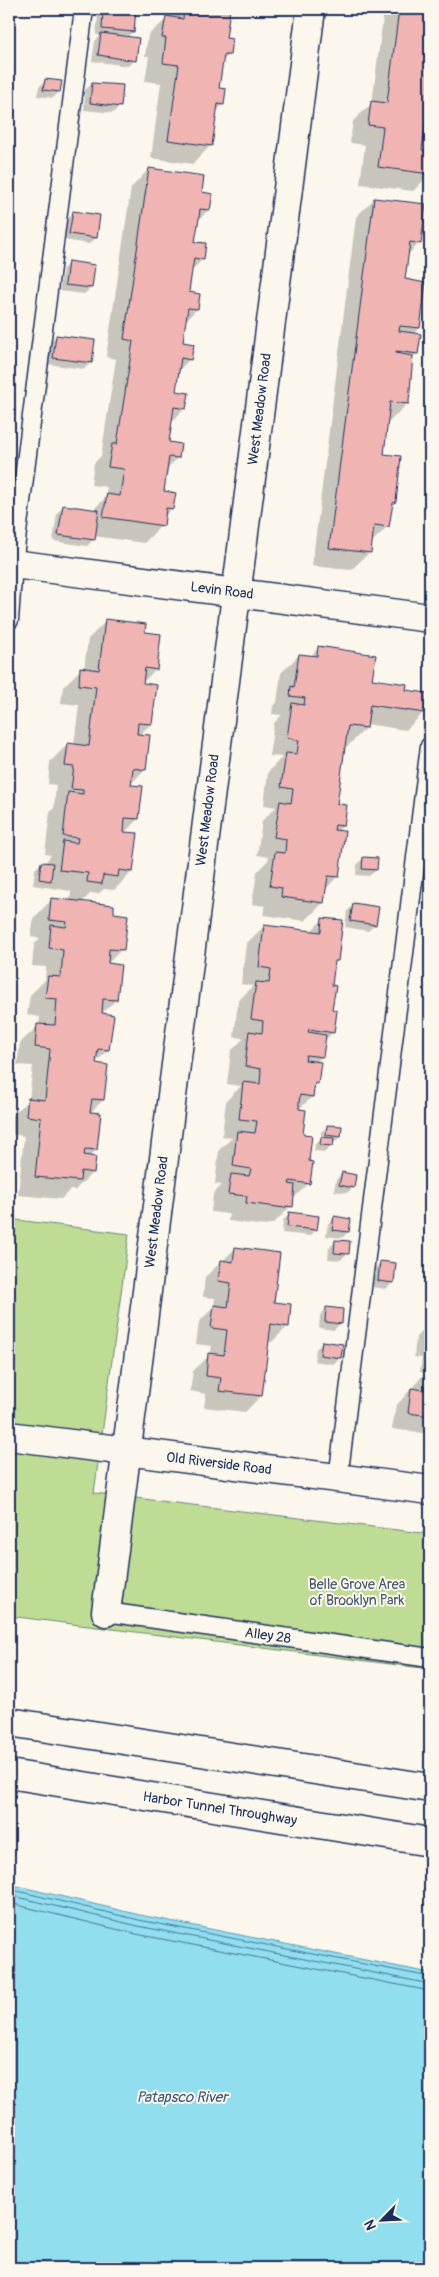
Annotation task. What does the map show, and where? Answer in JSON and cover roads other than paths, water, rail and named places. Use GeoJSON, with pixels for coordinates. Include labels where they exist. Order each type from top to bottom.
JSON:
{"type":"FeatureCollection","features":[{"type":"Feature","properties":{"kind":"main road","name":"West Meadow Road"},"geometry":{"type":"LineString","coordinates":[[106,1612],[311,9]]}},
{"type":"Feature","properties":{"kind":"main road","name":"Levin Road"},"geometry":{"type":"LineString","coordinates":[[11,579],[235,592],[430,618]]}},
{"type":"Feature","properties":{"kind":"main road","name":"Old Riverside Road"},"geometry":{"type":"LineString","coordinates":[[9,1436],[430,1490]]}},
{"type":"Feature","properties":{"kind":"main road"},"geometry":{"type":"LineString","coordinates":[[9,1722],[430,1788]]}},
{"type":"Feature","properties":{"kind":"main road","name":"Harbor Tunnel Throughway"},"geometry":{"type":"LineString","coordinates":[[9,1774],[430,1842]]}},
{"type":"Feature","properties":{"kind":"lane"},"geometry":{"type":"LineString","coordinates":[[9,620],[11,579],[84,9]]}},
{"type":"Feature","properties":{"kind":"lane"},"geometry":{"type":"LineString","coordinates":[[338,1479],[430,746]]}},
{"type":"Feature","properties":{"kind":"lane","name":"Alley 28"},"geometry":{"type":"LineString","coordinates":[[106,1612],[430,1658]]}},
{"type":"Feature","properties":{"kind":"water","name":"Patapsco River"},"geometry":{"type":"Polygon","coordinates":[[[9,1884],[140,1915],[430,1973],[430,2268],[9,2268],[9,1884]]]}},
{"type":"Feature","properties":{"kind":"park label","name":"Belle Grove Area of Brooklyn Park"},"geometry":{"type":"Point","coordinates":[357,1592]}}]}
